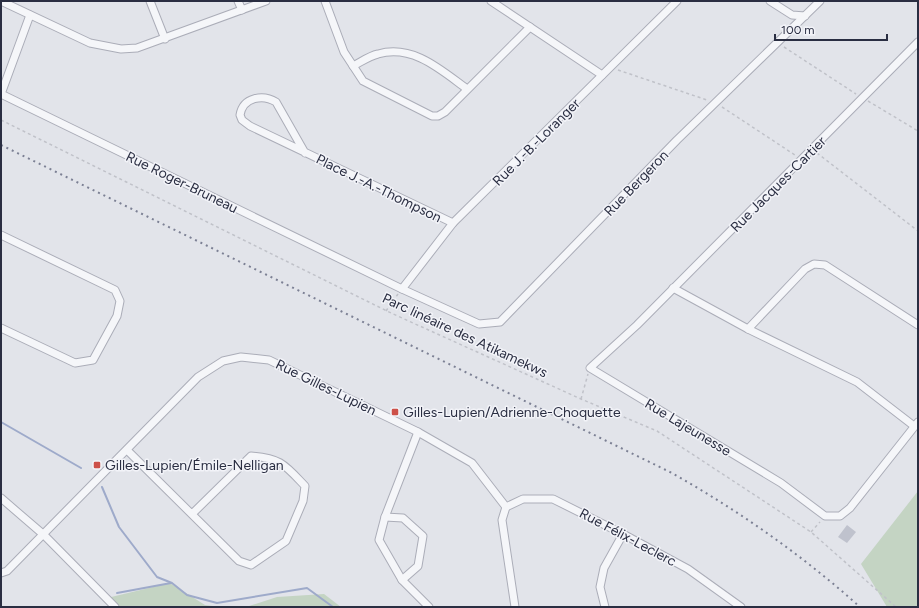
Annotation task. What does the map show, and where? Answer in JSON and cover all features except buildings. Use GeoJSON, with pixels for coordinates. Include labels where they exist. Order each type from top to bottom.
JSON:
{"type":"FeatureCollection","features":[{"type":"Feature","properties":{"kind":"street"},"geometry":{"type":"LineString","coordinates":[[1,1],[90,43],[110,47],[137,48],[266,1]]}},
{"type":"Feature","properties":{"kind":"street"},"geometry":{"type":"LineString","coordinates":[[150,1],[165,39]]}},
{"type":"Feature","properties":{"kind":"street"},"geometry":{"type":"LineString","coordinates":[[238,1],[242,10]]}},
{"type":"Feature","properties":{"kind":"street"},"geometry":{"type":"LineString","coordinates":[[326,1],[344,52],[363,81],[432,116],[438,116],[445,112],[530,27]]}},
{"type":"Feature","properties":{"kind":"street"},"geometry":{"type":"LineString","coordinates":[[491,1],[602,75]]}},
{"type":"Feature","properties":{"kind":"street","name":"Rue J.-B.-Loranger"},"geometry":{"type":"LineString","coordinates":[[402,289],[453,223],[677,1]]}},
{"type":"Feature","properties":{"kind":"street"},"geometry":{"type":"LineString","coordinates":[[770,1],[792,15],[805,16]]}},
{"type":"Feature","properties":{"kind":"street","name":"Rue Bergeron"},"geometry":{"type":"LineString","coordinates":[[440,306],[479,324],[500,322],[677,140],[820,1]]}},
{"type":"Feature","properties":{"kind":"street","name":"Rue Roger-Bruneau"},"geometry":{"type":"LineString","coordinates":[[30,15],[1,94],[402,289],[440,306]]}},
{"type":"Feature","properties":{"kind":"street","name":"Rue Jacques-Cartier"},"geometry":{"type":"LineString","coordinates":[[590,368],[637,324],[918,42]]}},
{"type":"Feature","properties":{"kind":"street"},"geometry":{"type":"LineString","coordinates":[[353,66],[377,54],[389,51],[410,54],[433,63],[467,89]]}},
{"type":"Feature","properties":{"kind":"street","name":"Place J.-A.-Thompson"},"geometry":{"type":"LineString","coordinates":[[305,153],[276,102],[262,97],[255,97],[244,106],[240,115],[242,120],[305,153],[453,223]]}},
{"type":"Feature","properties":{"kind":"street"},"geometry":{"type":"LineString","coordinates":[[1,235],[115,290],[120,301],[117,316],[93,360],[75,363],[1,328]]}},
{"type":"Feature","properties":{"kind":"street"},"geometry":{"type":"LineString","coordinates":[[748,329],[805,268],[814,264],[824,265],[918,325]]}},
{"type":"Feature","properties":{"kind":"street"},"geometry":{"type":"LineString","coordinates":[[673,288],[748,329],[857,382],[916,424],[850,508],[840,516],[825,516]]}},
{"type":"Feature","properties":{"kind":"street","name":"Rue Gilles-Lupien"},"geometry":{"type":"LineString","coordinates":[[1,573],[7,571],[44,535],[198,377],[223,360],[241,356],[269,360],[418,432],[472,462],[506,507]]}},
{"type":"Feature","properties":{"kind":"street","name":"Rue Lajeunesse"},"geometry":{"type":"LineString","coordinates":[[590,368],[781,483],[825,516]]}},
{"type":"Feature","properties":{"kind":"street"},"geometry":{"type":"LineString","coordinates":[[418,432],[385,517],[379,540],[402,580],[429,607]]}},
{"type":"Feature","properties":{"kind":"street"},"geometry":{"type":"LineString","coordinates":[[127,450],[238,561],[251,565],[286,541],[303,501],[305,486],[280,463],[270,458],[251,456],[192,514]]}},
{"type":"Feature","properties":{"kind":"street"},"geometry":{"type":"LineString","coordinates":[[1,498],[44,535],[115,607]]}},
{"type":"Feature","properties":{"kind":"street","name":"Rue Félix-Leclerc"},"geometry":{"type":"LineString","coordinates":[[506,507],[523,499],[553,499],[688,569],[741,607]]}},
{"type":"Feature","properties":{"kind":"street"},"geometry":{"type":"LineString","coordinates":[[506,507],[502,520],[515,607]]}},
{"type":"Feature","properties":{"kind":"street"},"geometry":{"type":"LineString","coordinates":[[385,517],[403,518],[423,536],[418,566],[402,580]]}},
{"type":"Feature","properties":{"kind":"street"},"geometry":{"type":"LineString","coordinates":[[605,607],[600,587],[604,568],[623,534]]}},
{"type":"Feature","properties":{"kind":"path"},"geometry":{"type":"LineString","coordinates":[[777,43],[918,131]]}},
{"type":"Feature","properties":{"kind":"path","name":"Parc linéaire des Atikamekws"},"geometry":{"type":"LineString","coordinates":[[1,120],[386,310],[581,399],[657,431],[811,532],[896,607]]}},
{"type":"Feature","properties":{"kind":"path"},"geometry":{"type":"LineString","coordinates":[[812,149],[918,232]]}},
{"type":"Feature","properties":{"kind":"path"},"geometry":{"type":"LineString","coordinates":[[915,229],[918,226]]}},
{"type":"Feature","properties":{"kind":"path"},"geometry":{"type":"LineString","coordinates":[[386,310],[402,289]]}},
{"type":"Feature","properties":{"kind":"path"},"geometry":{"type":"LineString","coordinates":[[581,399],[590,368]]}},
{"type":"Feature","properties":{"kind":"path"},"geometry":{"type":"LineString","coordinates":[[811,532],[825,516]]}},
{"type":"Feature","properties":{"kind":"green space"},"geometry":{"type":"Polygon","coordinates":[[[918,491],[918,607],[887,607],[861,564],[918,491]]]}},
{"type":"Feature","properties":{"kind":"green space"},"geometry":{"type":"Polygon","coordinates":[[[170,583],[205,605],[221,607],[116,607],[107,598],[170,583]]]}},
{"type":"Feature","properties":{"kind":"green space"},"geometry":{"type":"Polygon","coordinates":[[[324,594],[341,607],[246,607],[277,597],[324,594]]]}},
{"type":"Feature","properties":{"kind":"waterway"},"geometry":{"type":"LineString","coordinates":[[1,422],[81,468]]}},
{"type":"Feature","properties":{"kind":"waterway"},"geometry":{"type":"LineString","coordinates":[[102,487],[119,527],[157,577],[172,583],[187,595],[217,603],[307,588],[333,607]]}},
{"type":"Feature","properties":{"kind":"waterway"},"geometry":{"type":"LineString","coordinates":[[117,593],[171,583]]}},
{"type":"Feature","properties":{"kind":"railway"},"geometry":{"type":"LineString","coordinates":[[1,145],[672,473],[746,518],[816,569],[860,607]]}},
{"type":"Feature","properties":{"kind":"place","name":"Gilles-Lupien/Adrienne-Choquette"},"geometry":{"type":"Point","coordinates":[395,412]}},
{"type":"Feature","properties":{"kind":"place","name":"Gilles-Lupien/Émile-Nelligan"},"geometry":{"type":"Point","coordinates":[97,465]}}]}
